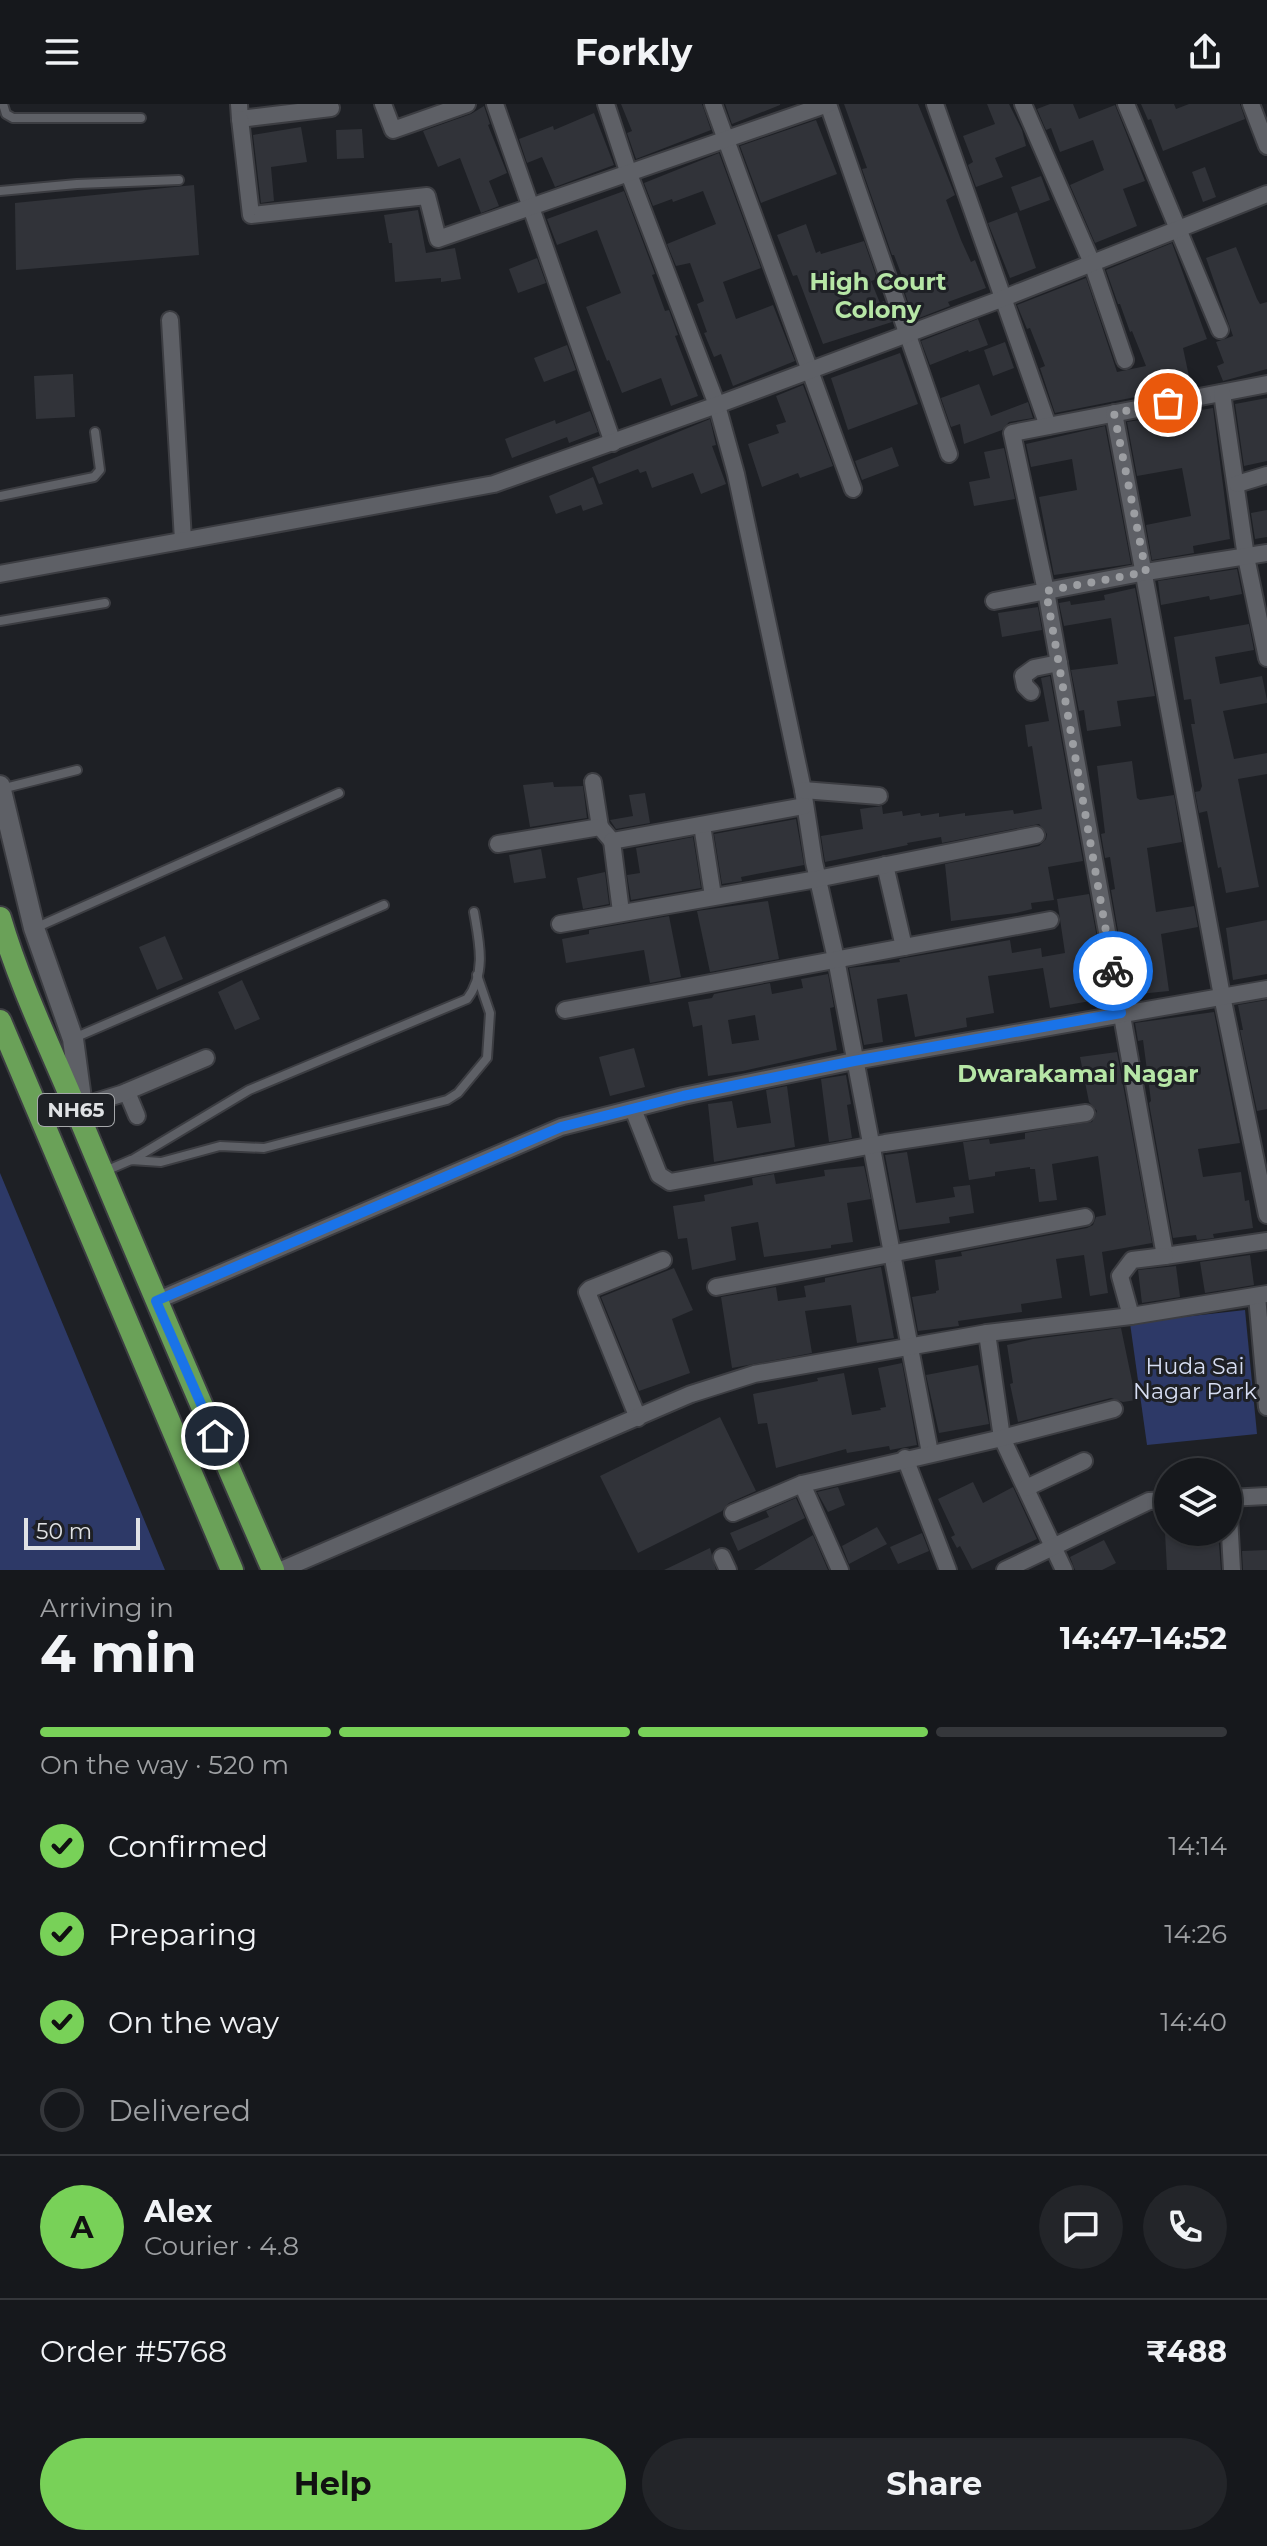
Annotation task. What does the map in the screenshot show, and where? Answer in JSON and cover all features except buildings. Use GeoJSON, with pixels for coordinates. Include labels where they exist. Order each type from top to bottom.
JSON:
{"type":"FeatureCollection","features":[{"type":"Feature","properties":{"kind":"highway","name":"NH65"},"geometry":{"type":"LineString","coordinates":[[0,918],[23,989],[81,1112],[102,1172],[156,1301],[273,1570]]}},
{"type":"Feature","properties":{"kind":"highway","name":"NH65"},"geometry":{"type":"LineString","coordinates":[[0,1021],[232,1570]]}},
{"type":"Feature","properties":{"kind":"street"},"geometry":{"type":"LineString","coordinates":[[383,104],[393,130],[467,104]]}},
{"type":"Feature","properties":{"kind":"street"},"geometry":{"type":"LineString","coordinates":[[495,104],[613,443]]}},
{"type":"Feature","properties":{"kind":"street"},"geometry":{"type":"LineString","coordinates":[[606,104],[629,174],[717,405],[736,474],[804,798],[817,879],[836,959],[930,1453]]}},
{"type":"Feature","properties":{"kind":"street"},"geometry":{"type":"LineString","coordinates":[[713,104],[853,489]]}},
{"type":"Feature","properties":{"kind":"street"},"geometry":{"type":"LineString","coordinates":[[331,108],[240,111],[251,215],[427,196],[438,239],[828,104],[949,454]]}},
{"type":"Feature","properties":{"kind":"street"},"geometry":{"type":"LineString","coordinates":[[935,104],[1048,426]]}},
{"type":"Feature","properties":{"kind":"street"},"geometry":{"type":"LineString","coordinates":[[1023,104],[1092,263],[1125,360]]}},
{"type":"Feature","properties":{"kind":"street"},"geometry":{"type":"LineString","coordinates":[[1126,104],[1220,330]]}},
{"type":"Feature","properties":{"kind":"street"},"geometry":{"type":"LineString","coordinates":[[1251,104],[1267,146]]}},
{"type":"Feature","properties":{"kind":"street"},"geometry":{"type":"LineString","coordinates":[[0,574],[494,484],[1004,298],[1267,194]]}},
{"type":"Feature","properties":{"kind":"street"},"geometry":{"type":"LineString","coordinates":[[170,320],[183,540]]}},
{"type":"Feature","properties":{"kind":"street"},"geometry":{"type":"LineString","coordinates":[[1165,1256],[1046,591],[1012,433],[1267,384]]}},
{"type":"Feature","properties":{"kind":"street"},"geometry":{"type":"LineString","coordinates":[[1222,393],[1246,557],[1267,658]]}},
{"type":"Feature","properties":{"kind":"street"},"geometry":{"type":"LineString","coordinates":[[1114,413],[1146,572],[1152,627],[1222,996],[1267,1215]]}},
{"type":"Feature","properties":{"kind":"street"},"geometry":{"type":"LineString","coordinates":[[1237,484],[1267,475]]}},
{"type":"Feature","properties":{"kind":"street"},"geometry":{"type":"LineString","coordinates":[[994,601],[1267,553]]}},
{"type":"Feature","properties":{"kind":"street"},"geometry":{"type":"LineString","coordinates":[[1031,692],[1025,686],[1023,676],[1034,668],[1059,663]]}},
{"type":"Feature","properties":{"kind":"street"},"geometry":{"type":"LineString","coordinates":[[593,782],[600,827],[612,841],[621,912]]}},
{"type":"Feature","properties":{"kind":"street"},"geometry":{"type":"LineString","coordinates":[[0,788],[34,928],[73,1039],[81,1112],[206,1058]]}},
{"type":"Feature","properties":{"kind":"street"},"geometry":{"type":"LineString","coordinates":[[612,841],[702,825],[804,798],[879,796]]}},
{"type":"Feature","properties":{"kind":"street"},"geometry":{"type":"LineString","coordinates":[[702,825],[713,896]]}},
{"type":"Feature","properties":{"kind":"street"},"geometry":{"type":"LineString","coordinates":[[498,844],[600,827]]}},
{"type":"Feature","properties":{"kind":"street"},"geometry":{"type":"LineString","coordinates":[[560,924],[817,879],[1036,835]]}},
{"type":"Feature","properties":{"kind":"street"},"geometry":{"type":"LineString","coordinates":[[885,865],[904,947]]}},
{"type":"Feature","properties":{"kind":"street"},"geometry":{"type":"LineString","coordinates":[[565,1010],[1050,920]]}},
{"type":"Feature","properties":{"kind":"street"},"geometry":{"type":"LineString","coordinates":[[156,1301],[561,1127],[854,1061],[1267,989]]}},
{"type":"Feature","properties":{"kind":"street"},"geometry":{"type":"LineString","coordinates":[[127,1092],[137,1116]]}},
{"type":"Feature","properties":{"kind":"street"},"geometry":{"type":"LineString","coordinates":[[633,1109],[659,1175],[670,1182],[872,1146],[1086,1113]]}},
{"type":"Feature","properties":{"kind":"street"},"geometry":{"type":"LineString","coordinates":[[716,1287],[1085,1217]]}},
{"type":"Feature","properties":{"kind":"street"},"geometry":{"type":"LineString","coordinates":[[1131,1316],[1120,1276],[1132,1260],[1267,1241]]}},
{"type":"Feature","properties":{"kind":"street"},"geometry":{"type":"LineString","coordinates":[[638,1418],[587,1292],[663,1260]]}},
{"type":"Feature","properties":{"kind":"street"},"geometry":{"type":"LineString","coordinates":[[281,1570],[691,1394],[754,1374],[987,1333],[1131,1316],[1262,1295],[1267,1407]]}},
{"type":"Feature","properties":{"kind":"street"},"geometry":{"type":"LineString","coordinates":[[987,1333],[1002,1438],[1064,1570]]}},
{"type":"Feature","properties":{"kind":"street"},"geometry":{"type":"LineString","coordinates":[[733,1513],[802,1484],[1114,1409]]}},
{"type":"Feature","properties":{"kind":"street"},"geometry":{"type":"LineString","coordinates":[[905,1458],[948,1570]]}},
{"type":"Feature","properties":{"kind":"street"},"geometry":{"type":"LineString","coordinates":[[1026,1488],[1084,1461]]}},
{"type":"Feature","properties":{"kind":"street"},"geometry":{"type":"LineString","coordinates":[[802,1484],[840,1570]]}},
{"type":"Feature","properties":{"kind":"street"},"geometry":{"type":"LineString","coordinates":[[1242,1497],[1267,1496]]}},
{"type":"Feature","properties":{"kind":"street"},"geometry":{"type":"LineString","coordinates":[[1005,1570],[1154,1501]]}},
{"type":"Feature","properties":{"kind":"street"},"geometry":{"type":"LineString","coordinates":[[1231,1546],[1232,1570]]}},
{"type":"Feature","properties":{"kind":"lane"},"geometry":{"type":"LineString","coordinates":[[3,104],[6,114],[13,118],[141,118]]}},
{"type":"Feature","properties":{"kind":"lane"},"geometry":{"type":"LineString","coordinates":[[0,191],[179,180]]}},
{"type":"Feature","properties":{"kind":"lane"},"geometry":{"type":"LineString","coordinates":[[0,496],[94,477],[100,470],[95,432]]}},
{"type":"Feature","properties":{"kind":"lane"},"geometry":{"type":"LineString","coordinates":[[0,621],[105,603]]}},
{"type":"Feature","properties":{"kind":"lane"},"geometry":{"type":"LineString","coordinates":[[0,788],[77,770]]}},
{"type":"Feature","properties":{"kind":"lane"},"geometry":{"type":"LineString","coordinates":[[34,928],[339,793]]}},
{"type":"Feature","properties":{"kind":"lane"},"geometry":{"type":"LineString","coordinates":[[73,1039],[384,905]]}},
{"type":"Feature","properties":{"kind":"lane"},"geometry":{"type":"LineString","coordinates":[[102,1172],[131,1160],[249,1090],[467,999],[481,964],[474,912]]}},
{"type":"Feature","properties":{"kind":"lane"},"geometry":{"type":"LineString","coordinates":[[131,1160],[161,1162],[220,1146],[264,1148],[447,1100],[458,1093],[487,1058],[490,1013],[477,975]]}},
{"type":"Feature","properties":{"kind":"green space"},"geometry":{"type":"Polygon","coordinates":[[[0,1173],[165,1570],[0,1570],[0,1173]]]}},
{"type":"Feature","properties":{"kind":"green space","name":"Huda Sai Nagar Park"},"geometry":{"type":"Polygon","coordinates":[[[1245,1310],[1257,1434],[1147,1445],[1130,1323],[1245,1310]]]}},
{"type":"Feature","properties":{"kind":"way so far"},"geometry":{"type":"LineString","coordinates":[[1113,971],[1046,591],[1146,572],[1114,413],[1168,403]]}},
{"type":"Feature","properties":{"kind":"district","name":"High Court Colony"},"geometry":{"type":"Point","coordinates":[878,296]}},
{"type":"Feature","properties":{"kind":"district","name":"Dwarakamai Nagar"},"geometry":{"type":"Point","coordinates":[1078,1074]}},
{"type":"Feature","properties":{"kind":"route"},"geometry":{"type":"LineString","coordinates":[[215,1436],[156,1301],[561,1127],[683,1096],[854,1061],[1121,1013],[1113,971]]}}]}
